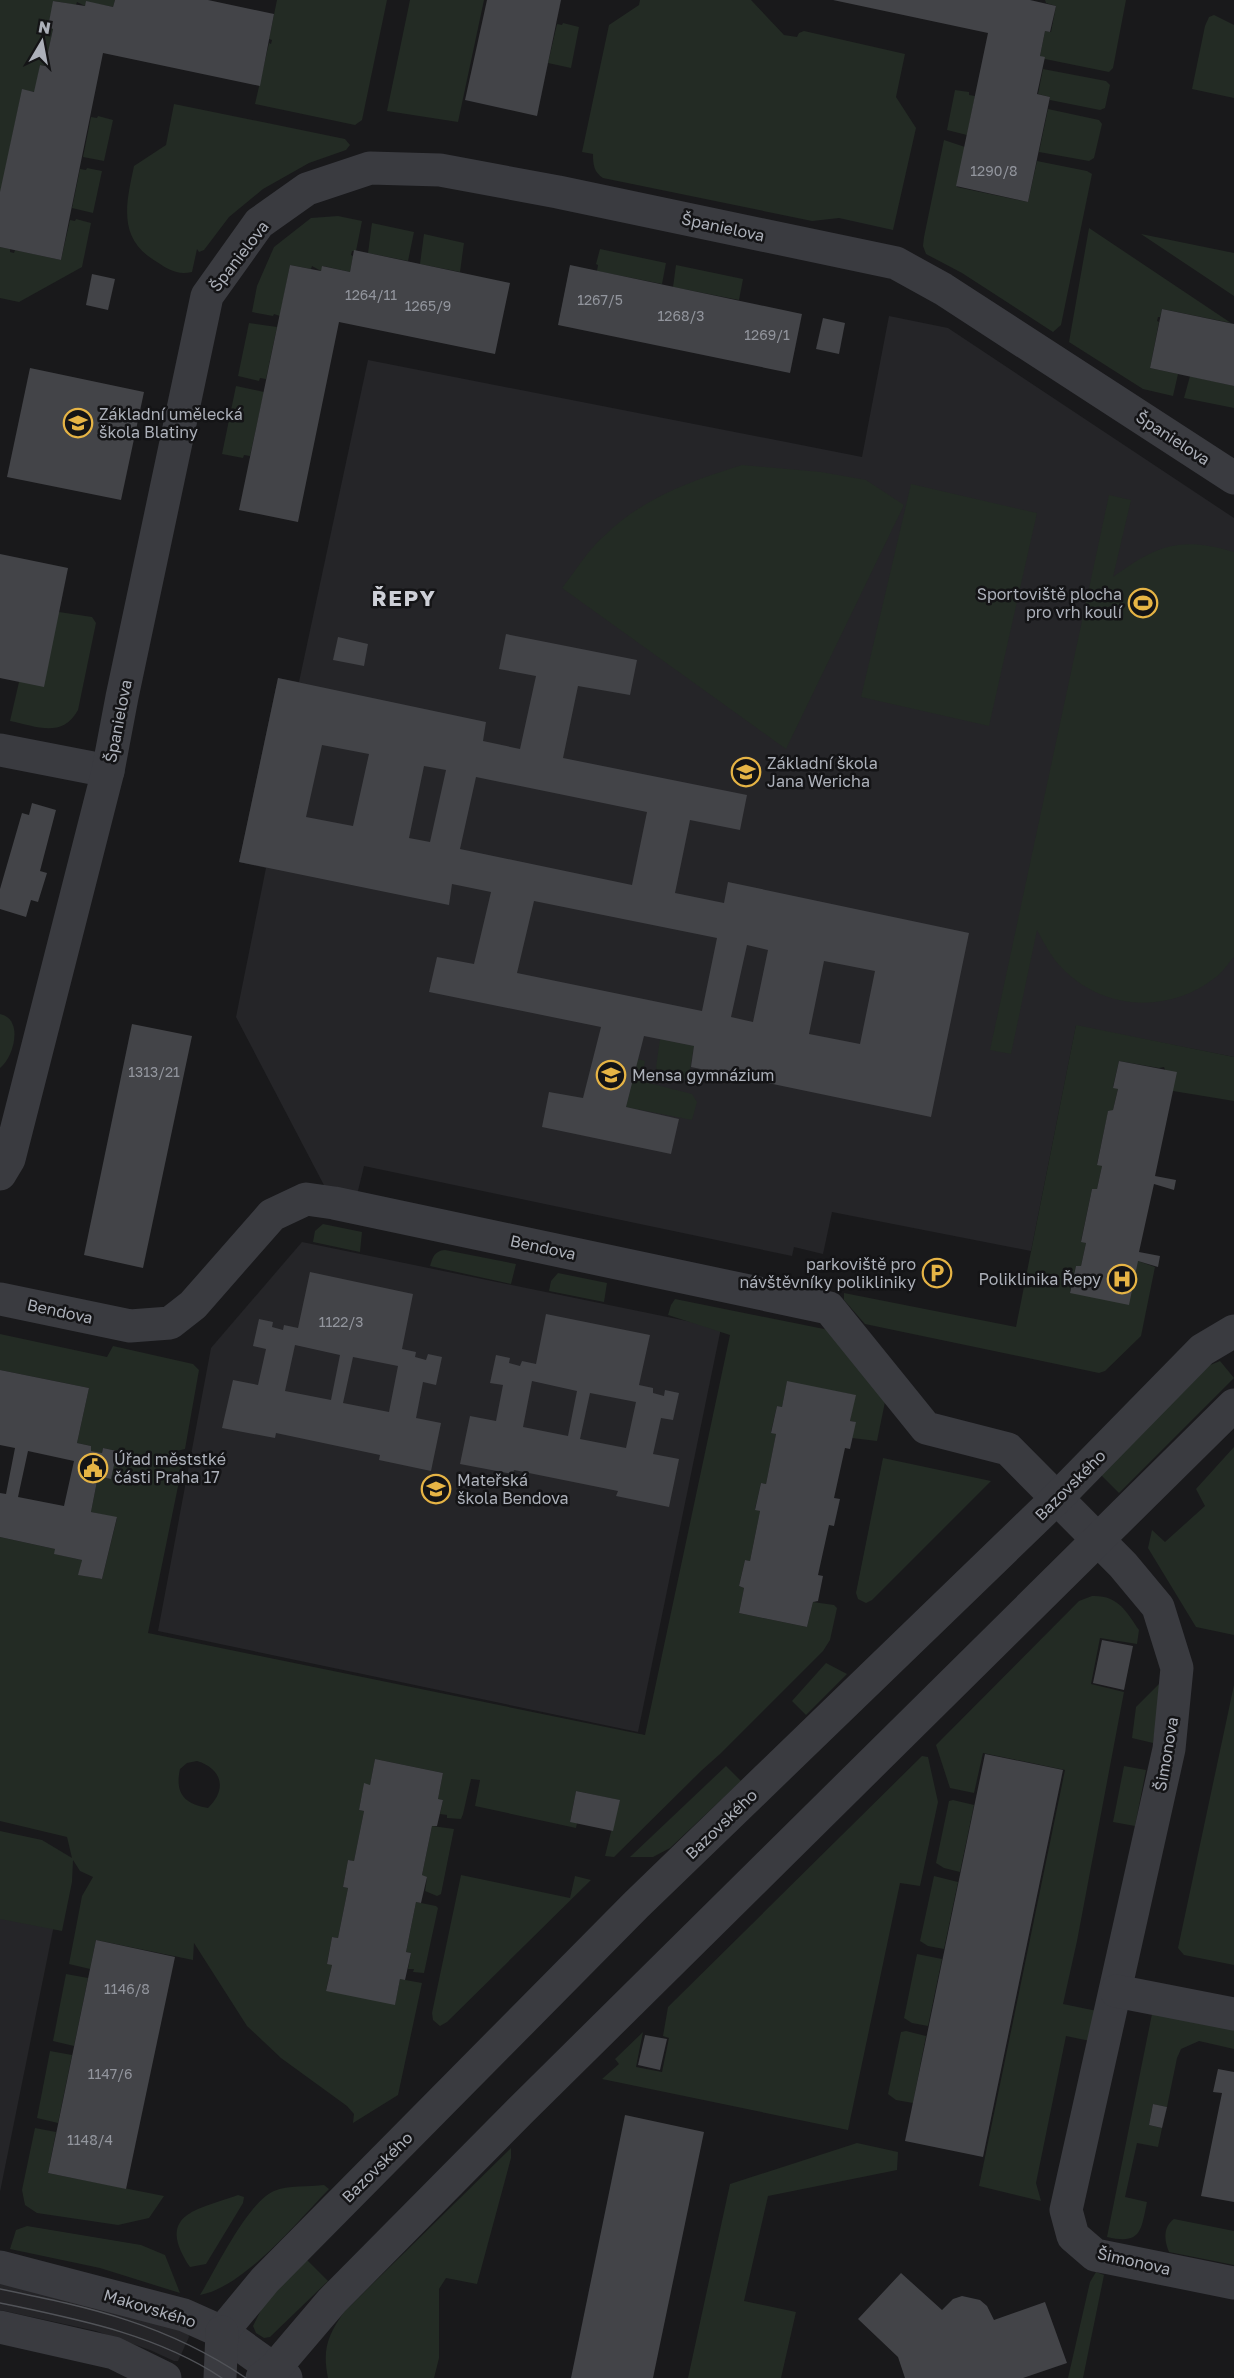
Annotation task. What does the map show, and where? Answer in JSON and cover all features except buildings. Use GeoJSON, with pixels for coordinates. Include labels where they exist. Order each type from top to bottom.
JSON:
{"type":"FeatureCollection","features":[{"type":"Feature","properties":{"kind":"street","name":"Španielova"},"geometry":{"type":"LineString","coordinates":[[0,1174],[9,1159],[108,771],[128,666],[207,296],[259,223],[307,189],[370,168],[451,172],[558,192],[896,263],[943,289],[1234,478]]}},
{"type":"Feature","properties":{"kind":"street"},"geometry":{"type":"LineString","coordinates":[[0,750],[108,771]]}},
{"type":"Feature","properties":{"kind":"street","name":"Bendova"},"geometry":{"type":"LineString","coordinates":[[0,1299],[130,1326],[170,1323],[193,1305],[272,1215],[306,1199],[334,1203],[829,1308],[926,1428],[1008,1449],[1057,1498]]}},
{"type":"Feature","properties":{"kind":"street","name":"Bazovského"},"geometry":{"type":"LineString","coordinates":[[222,2332],[265,2280],[636,1905],[1057,1498],[1202,1350],[1234,1331]]}},
{"type":"Feature","properties":{"kind":"street"},"geometry":{"type":"LineString","coordinates":[[274,2375],[332,2301],[500,2131],[1234,1405]]}},
{"type":"Feature","properties":{"kind":"street","name":"Šimonova"},"geometry":{"type":"LineString","coordinates":[[1057,1498],[1123,1565],[1158,1607],[1178,1668],[1169,1749],[1066,2210],[1073,2236],[1095,2255],[1234,2283]]}},
{"type":"Feature","properties":{"kind":"street"},"geometry":{"type":"LineString","coordinates":[[1116,1991],[1234,2014]]}},
{"type":"Feature","properties":{"kind":"street","name":"Makovského"},"geometry":{"type":"LineString","coordinates":[[0,2266],[184,2315],[222,2332],[274,2375]]}},
{"type":"Feature","properties":{"kind":"street"},"geometry":{"type":"LineString","coordinates":[[0,2327],[114,2353],[165,2378]]}},
{"type":"Feature","properties":{"kind":"street"},"geometry":{"type":"LineString","coordinates":[[220,2378],[222,2332]]}},
{"type":"Feature","properties":{"kind":"shaded area"},"geometry":{"type":"Polygon","coordinates":[[[0,0],[115,0],[113,7],[87,2],[85,6],[77,2],[76,5],[54,1],[48,27],[53,28],[46,66],[40,65],[35,92],[22,90],[0,195],[0,0]]]}},
{"type":"Feature","properties":{"kind":"shaded area"},"geometry":{"type":"Polygon","coordinates":[[[277,0],[387,0],[362,120],[355,125],[255,104],[269,43],[271,44],[272,40],[269,39],[277,0]]]}},
{"type":"Feature","properties":{"kind":"shaded area"},"geometry":{"type":"Polygon","coordinates":[[[410,0],[484,0],[458,122],[387,111],[410,0]]]}},
{"type":"Feature","properties":{"kind":"shaded area"},"geometry":{"type":"Polygon","coordinates":[[[640,0],[751,0],[784,35],[797,37],[804,31],[905,54],[896,97],[916,128],[893,230],[839,218],[812,221],[600,176],[593,162],[593,154],[582,152],[609,25],[639,5],[640,0]]]}},
{"type":"Feature","properties":{"kind":"shaded area"},"geometry":{"type":"Polygon","coordinates":[[[1045,0],[1126,0],[1113,68],[1109,72],[1040,56],[1045,31],[1051,32],[1056,6],[1046,3],[1045,0]]]}},
{"type":"Feature","properties":{"kind":"shaded area"},"geometry":{"type":"Polygon","coordinates":[[[1214,15],[1234,25],[1234,98],[1192,89],[1205,26],[1209,17],[1214,15]]]}},
{"type":"Feature","properties":{"kind":"shaded area"},"geometry":{"type":"Polygon","coordinates":[[[563,23],[579,27],[571,68],[548,63],[557,24],[562,25],[563,23]]]}},
{"type":"Feature","properties":{"kind":"shaded area"},"geometry":{"type":"Polygon","coordinates":[[[1043,69],[1106,81],[1110,85],[1105,108],[1100,110],[1050,100],[1050,97],[1038,94],[1043,69]]]}},
{"type":"Feature","properties":{"kind":"shaded area"},"geometry":{"type":"Polygon","coordinates":[[[955,90],[969,92],[969,95],[975,96],[967,135],[947,130],[955,90]]]}},
{"type":"Feature","properties":{"kind":"shaded area"},"geometry":{"type":"Polygon","coordinates":[[[174,104],[345,139],[350,145],[346,150],[309,163],[263,189],[229,217],[204,250],[199,252],[197,249],[192,272],[177,272],[157,262],[135,243],[130,232],[127,207],[134,166],[166,145],[174,104]]]}},
{"type":"Feature","properties":{"kind":"shaded area"},"geometry":{"type":"Polygon","coordinates":[[[1048,109],[1099,120],[1102,124],[1094,158],[1089,161],[1039,152],[1048,109]]]}},
{"type":"Feature","properties":{"kind":"shaded area"},"geometry":{"type":"Polygon","coordinates":[[[98,116],[113,120],[104,161],[83,157],[91,117],[97,118],[98,116]]]}},
{"type":"Feature","properties":{"kind":"shaded area"},"geometry":{"type":"Polygon","coordinates":[[[944,140],[965,147],[957,187],[1028,202],[1037,161],[1092,174],[1061,325],[1053,332],[962,273],[926,254],[923,246],[924,237],[944,140]]]}},
{"type":"Feature","properties":{"kind":"shaded area"},"geometry":{"type":"Polygon","coordinates":[[[87,168],[102,171],[93,213],[72,208],[80,169],[86,170],[87,168]]]}},
{"type":"Feature","properties":{"kind":"shaded area"},"geometry":{"type":"Polygon","coordinates":[[[338,216],[362,221],[356,251],[352,251],[351,255],[353,256],[350,272],[323,266],[321,271],[312,266],[311,269],[290,265],[280,316],[252,312],[257,286],[274,247],[311,218],[338,216]]]}},
{"type":"Feature","properties":{"kind":"shaded area"},"geometry":{"type":"Polygon","coordinates":[[[76,219],[91,223],[82,267],[19,302],[0,298],[0,247],[10,249],[10,252],[14,253],[15,250],[61,260],[70,220],[75,221],[76,219]]]}},
{"type":"Feature","properties":{"kind":"shaded area"},"geometry":{"type":"Polygon","coordinates":[[[372,223],[414,232],[408,261],[368,253],[372,223]]]}},
{"type":"Feature","properties":{"kind":"shaded area"},"geometry":{"type":"Polygon","coordinates":[[[1089,228],[1231,323],[1162,309],[1157,321],[1159,322],[1150,368],[1178,374],[1173,396],[1143,389],[1069,342],[1089,228]]]}},
{"type":"Feature","properties":{"kind":"shaded area"},"geometry":{"type":"Polygon","coordinates":[[[424,234],[464,243],[460,272],[420,264],[424,234]]]}},
{"type":"Feature","properties":{"kind":"shaded area"},"geometry":{"type":"Polygon","coordinates":[[[1141,234],[1234,253],[1234,296],[1141,234]]]}},
{"type":"Feature","properties":{"kind":"shaded area"},"geometry":{"type":"Polygon","coordinates":[[[600,249],[666,263],[662,284],[597,271],[598,265],[596,264],[600,249]]]}},
{"type":"Feature","properties":{"kind":"shaded area"},"geometry":{"type":"Polygon","coordinates":[[[676,265],[743,279],[739,300],[673,287],[676,265]]]}},
{"type":"Feature","properties":{"kind":"shaded area","name":"Základní škola Jana Wericha"},"geometry":{"type":"Polygon","coordinates":[[[889,316],[948,328],[1234,518],[1234,1057],[1076,1026],[1031,1251],[832,1212],[823,1254],[794,1247],[792,1256],[364,1166],[357,1195],[326,1189],[236,1017],[266,868],[239,862],[278,678],[299,682],[368,360],[862,457],[889,316]]]}},
{"type":"Feature","properties":{"kind":"shaded area"},"geometry":{"type":"Polygon","coordinates":[[[249,323],[277,327],[266,379],[260,378],[259,381],[238,376],[249,323]]]}},
{"type":"Feature","properties":{"kind":"shaded area"},"geometry":{"type":"Polygon","coordinates":[[[1190,376],[1234,386],[1234,408],[1184,398],[1190,376]]]}},
{"type":"Feature","properties":{"kind":"shaded area"},"geometry":{"type":"Polygon","coordinates":[[[236,386],[264,392],[250,456],[244,455],[243,458],[222,454],[236,386]]]}},
{"type":"Feature","properties":{"kind":"shaded area"},"geometry":{"type":"Polygon","coordinates":[[[742,465],[821,472],[866,480],[904,505],[786,749],[562,588],[597,543],[618,523],[634,512],[668,492],[742,465]]]}},
{"type":"Feature","properties":{"kind":"shaded area"},"geometry":{"type":"Polygon","coordinates":[[[911,484],[1037,513],[989,726],[861,697],[911,484]]]}},
{"type":"Feature","properties":{"kind":"shaded area"},"geometry":{"type":"Polygon","coordinates":[[[1109,495],[1131,500],[1113,577],[1143,557],[1170,546],[1198,545],[1234,552],[1234,957],[1219,975],[1198,989],[1178,997],[1158,1002],[1117,1000],[1097,993],[1062,968],[1048,950],[1037,930],[1011,1054],[990,1050],[1109,495]]]}},
{"type":"Feature","properties":{"kind":"shaded area"},"geometry":{"type":"Polygon","coordinates":[[[59,612],[92,617],[96,623],[78,710],[72,719],[56,728],[10,721],[19,682],[59,612]]]}},
{"type":"Feature","properties":{"kind":"shaded area"},"geometry":{"type":"Polygon","coordinates":[[[0,1014],[12,1023],[14,1039],[9,1056],[0,1068],[0,1014]]]}},
{"type":"Feature","properties":{"kind":"shaded area"},"geometry":{"type":"Polygon","coordinates":[[[1076,1025],[1234,1057],[1234,1101],[1173,1091],[1164,1067],[1119,1061],[1113,1087],[1118,1089],[1113,1110],[1108,1112],[1097,1164],[1102,1166],[1097,1189],[1092,1189],[1081,1241],[1086,1243],[1081,1266],[1076,1266],[1070,1292],[1138,1261],[1155,1267],[1141,1336],[1105,1371],[1099,1373],[865,1324],[844,1300],[844,1293],[1016,1327],[1076,1025]]]}},
{"type":"Feature","properties":{"kind":"shaded area"},"geometry":{"type":"Polygon","coordinates":[[[660,1039],[694,1046],[688,1080],[658,1072],[656,1067],[660,1039]]]}},
{"type":"Feature","properties":{"kind":"shaded area"},"geometry":{"type":"Polygon","coordinates":[[[638,1059],[645,1061],[641,1081],[692,1094],[697,1102],[692,1120],[626,1107],[638,1059]]]}},
{"type":"Feature","properties":{"kind":"shaded area"},"geometry":{"type":"Polygon","coordinates":[[[323,1224],[362,1232],[360,1252],[313,1242],[315,1231],[323,1224]]]}},
{"type":"Feature","properties":{"kind":"shaded area","name":"Mateřská škola Bendova"},"geometry":{"type":"Polygon","coordinates":[[[302,1242],[721,1328],[638,1732],[158,1631],[211,1348],[302,1242]]]}},
{"type":"Feature","properties":{"kind":"shaded area"},"geometry":{"type":"Polygon","coordinates":[[[445,1250],[516,1264],[511,1284],[430,1266],[436,1253],[445,1250]]]}},
{"type":"Feature","properties":{"kind":"shaded area"},"geometry":{"type":"Polygon","coordinates":[[[558,1273],[607,1283],[604,1302],[549,1291],[551,1281],[558,1273]]]}},
{"type":"Feature","properties":{"kind":"shaded area"},"geometry":{"type":"Polygon","coordinates":[[[675,1299],[834,1331],[885,1402],[877,1441],[852,1438],[855,1422],[850,1421],[855,1395],[787,1382],[782,1407],[777,1406],[771,1432],[776,1434],[766,1484],[761,1483],[755,1509],[760,1511],[750,1561],[745,1560],[739,1586],[744,1588],[739,1613],[807,1627],[813,1602],[834,1605],[837,1608],[830,1640],[823,1651],[614,1857],[605,1856],[619,1800],[576,1791],[570,1821],[577,1823],[576,1828],[475,1806],[480,1780],[471,1779],[461,1819],[447,1818],[447,1815],[440,1814],[443,1800],[438,1799],[443,1773],[375,1759],[370,1785],[364,1784],[359,1810],[364,1811],[354,1861],[348,1860],[343,1887],[348,1888],[338,1938],[332,1937],[327,1963],[332,1965],[326,1990],[395,2004],[400,1979],[422,1983],[398,2095],[353,2123],[354,2114],[347,2106],[281,2058],[247,2026],[194,1943],[193,1960],[96,1940],[90,1969],[69,1964],[82,1896],[93,1877],[80,1871],[73,1860],[72,1882],[62,1931],[0,1919],[0,1831],[42,1840],[72,1858],[67,1837],[0,1821],[0,1537],[55,1549],[55,1554],[82,1560],[79,1575],[102,1579],[117,1518],[91,1512],[98,1476],[111,1478],[117,1451],[103,1448],[102,1453],[91,1451],[91,1446],[77,1443],[89,1388],[0,1370],[0,1334],[107,1357],[113,1346],[193,1364],[199,1370],[185,1449],[177,1451],[176,1456],[183,1462],[148,1633],[645,1735],[730,1335],[668,1315],[675,1299]],[[197,1761],[187,1763],[180,1769],[179,1784],[187,1800],[208,1808],[220,1787],[217,1775],[206,1765],[197,1761]]]}},
{"type":"Feature","properties":{"kind":"shaded area"},"geometry":{"type":"Polygon","coordinates":[[[1220,1361],[1234,1378],[1119,1493],[1099,1473],[1203,1368],[1220,1361]]]}},
{"type":"Feature","properties":{"kind":"shaded area"},"geometry":{"type":"Polygon","coordinates":[[[1234,1447],[1234,1635],[1196,1627],[1148,1548],[1152,1530],[1165,1542],[1205,1506],[1196,1489],[1234,1447]]]}},
{"type":"Feature","properties":{"kind":"shaded area"},"geometry":{"type":"Polygon","coordinates":[[[883,1458],[991,1481],[872,1600],[866,1603],[858,1599],[856,1593],[883,1458]]]}},
{"type":"Feature","properties":{"kind":"shaded area"},"geometry":{"type":"Polygon","coordinates":[[[1092,1596],[1101,1596],[1115,1601],[1139,1630],[1137,1644],[1100,1638],[1091,1684],[1124,1692],[1063,2004],[1097,2011],[1090,2041],[1066,2036],[1036,2183],[1041,2201],[979,2186],[1065,1770],[983,1753],[974,1793],[950,1788],[936,1745],[1079,1601],[1092,1596]]]}},
{"type":"Feature","properties":{"kind":"shaded area"},"geometry":{"type":"Polygon","coordinates":[[[826,1663],[847,1674],[806,1715],[792,1701],[826,1663]]]}},
{"type":"Feature","properties":{"kind":"shaded area"},"geometry":{"type":"Polygon","coordinates":[[[1162,1681],[1153,1743],[1132,1738],[1136,1707],[1162,1681]]]}},
{"type":"Feature","properties":{"kind":"shaded area"},"geometry":{"type":"Polygon","coordinates":[[[1234,1685],[1234,1965],[1184,1955],[1178,1948],[1234,1685]]]}},
{"type":"Feature","properties":{"kind":"shaded area"},"geometry":{"type":"Polygon","coordinates":[[[922,1756],[928,1757],[938,1802],[920,1886],[900,1883],[848,2130],[602,2079],[619,2064],[615,2059],[643,2032],[636,2067],[662,2072],[669,2038],[663,2036],[668,2007],[922,1756]]]}},
{"type":"Feature","properties":{"kind":"shaded area"},"geometry":{"type":"Polygon","coordinates":[[[726,1766],[741,1781],[670,1848],[653,1857],[630,1857],[726,1766]]]}},
{"type":"Feature","properties":{"kind":"shaded area"},"geometry":{"type":"Polygon","coordinates":[[[1124,1766],[1146,1770],[1135,1826],[1113,1822],[1124,1766]]]}},
{"type":"Feature","properties":{"kind":"shaded area"},"geometry":{"type":"Polygon","coordinates":[[[949,1801],[974,1805],[960,1872],[944,1868],[936,1863],[949,1801]]]}},
{"type":"Feature","properties":{"kind":"shaded area"},"geometry":{"type":"Polygon","coordinates":[[[432,1826],[454,1829],[441,1894],[437,1896],[425,1891],[427,1878],[422,1875],[432,1826]]]}},
{"type":"Feature","properties":{"kind":"shaded area"},"geometry":{"type":"Polygon","coordinates":[[[0,1842],[55,1920],[0,2192],[0,1842]]]}},
{"type":"Feature","properties":{"kind":"shaded area"},"geometry":{"type":"Polygon","coordinates":[[[461,1875],[570,1898],[575,1876],[591,1880],[447,2022],[440,2026],[433,2020],[432,2013],[461,1875]]]}},
{"type":"Feature","properties":{"kind":"shaded area"},"geometry":{"type":"Polygon","coordinates":[[[934,1876],[958,1882],[944,1949],[928,1946],[920,1941],[934,1876]]]}},
{"type":"Feature","properties":{"kind":"shaded area"},"geometry":{"type":"Polygon","coordinates":[[[416,1902],[438,1908],[424,1973],[408,1969],[411,1953],[406,1952],[416,1902]]]}},
{"type":"Feature","properties":{"kind":"shaded area"},"geometry":{"type":"Polygon","coordinates":[[[917,1954],[942,1959],[928,2026],[912,2023],[904,2018],[917,1954]]]}},
{"type":"Feature","properties":{"kind":"shaded area"},"geometry":{"type":"Polygon","coordinates":[[[66,1974],[88,1978],[74,2046],[53,2041],[66,1974]]]}},
{"type":"Feature","properties":{"kind":"shaded area"},"geometry":{"type":"Polygon","coordinates":[[[1152,2014],[1234,2030],[1234,2049],[1199,2041],[1181,2049],[1167,2107],[1153,2104],[1149,2125],[1162,2128],[1158,2147],[1137,2143],[1125,2197],[1147,2202],[1141,2228],[1133,2237],[1118,2239],[1107,2237],[1152,2014]]]}},
{"type":"Feature","properties":{"kind":"shaded area"},"geometry":{"type":"Polygon","coordinates":[[[901,2032],[926,2036],[913,2103],[896,2100],[888,2094],[901,2032]]]}},
{"type":"Feature","properties":{"kind":"shaded area"},"geometry":{"type":"Polygon","coordinates":[[[50,2051],[72,2055],[58,2123],[37,2118],[50,2051]]]}},
{"type":"Feature","properties":{"kind":"shaded area"},"geometry":{"type":"Polygon","coordinates":[[[35,2128],[56,2132],[48,2173],[164,2196],[149,2218],[118,2225],[37,2213],[25,2205],[22,2190],[35,2128]]]}},
{"type":"Feature","properties":{"kind":"shaded area"},"geometry":{"type":"Polygon","coordinates":[[[857,2143],[898,2152],[897,2170],[768,2196],[744,2301],[796,2312],[781,2378],[688,2378],[730,2184],[857,2143]]]}},
{"type":"Feature","properties":{"kind":"shaded area"},"geometry":{"type":"Polygon","coordinates":[[[511,2148],[511,2158],[477,2284],[446,2278],[439,2289],[439,2358],[434,2378],[328,2378],[326,2350],[330,2335],[344,2312],[511,2148]]]}},
{"type":"Feature","properties":{"kind":"shaded area"},"geometry":{"type":"Polygon","coordinates":[[[324,2185],[329,2189],[252,2267],[217,2290],[200,2295],[243,2222],[264,2198],[280,2189],[324,2185]]]}},
{"type":"Feature","properties":{"kind":"shaded area"},"geometry":{"type":"Polygon","coordinates":[[[238,2195],[244,2197],[243,2203],[206,2264],[190,2267],[180,2249],[177,2236],[179,2225],[195,2210],[238,2195]]]}},
{"type":"Feature","properties":{"kind":"shaded area"},"geometry":{"type":"Polygon","coordinates":[[[1174,2219],[1234,2231],[1234,2265],[1169,2252],[1166,2234],[1170,2222],[1174,2219]]]}},
{"type":"Feature","properties":{"kind":"shaded area"},"geometry":{"type":"Polygon","coordinates":[[[27,2226],[141,2245],[165,2255],[180,2293],[100,2268],[10,2249],[16,2230],[27,2226]]]}},
{"type":"Feature","properties":{"kind":"shaded area"},"geometry":{"type":"Polygon","coordinates":[[[306,2259],[328,2281],[270,2337],[264,2338],[256,2333],[253,2326],[264,2304],[306,2259]]]}},
{"type":"Feature","properties":{"kind":"shaded area"},"geometry":{"type":"Polygon","coordinates":[[[1096,2272],[1104,2275],[1083,2378],[1068,2378],[1090,2282],[1096,2272]]]}},
{"type":"Feature","properties":{"kind":"shaded area"},"geometry":{"type":"Polygon","coordinates":[[[0,2280],[188,2332],[189,2337],[178,2361],[174,2361],[96,2331],[0,2310],[0,2280]]]}},
{"type":"Feature","properties":{"kind":"tram line"},"geometry":{"type":"LineString","coordinates":[[0,2289],[66,2303],[128,2320],[187,2344],[246,2378]]}},
{"type":"Feature","properties":{"kind":"tram line"},"geometry":{"type":"LineString","coordinates":[[0,2303],[86,2322],[143,2339],[197,2363],[222,2378]]}},
{"type":"Feature","properties":{"kind":"place","name":"Základní umělecká škola Blatiny"},"geometry":{"type":"Point","coordinates":[78,423]}},
{"type":"Feature","properties":{"kind":"place","name":"Sportoviště plocha pro vrh koulí"},"geometry":{"type":"Point","coordinates":[1143,603]}},
{"type":"Feature","properties":{"kind":"place","name":"Základní škola Jana Wericha"},"geometry":{"type":"Point","coordinates":[746,772]}},
{"type":"Feature","properties":{"kind":"place","name":"Mensa gymnázium"},"geometry":{"type":"Point","coordinates":[611,1075]}},
{"type":"Feature","properties":{"kind":"place","name":"parkoviště pro návštěvníky polikliniky"},"geometry":{"type":"Point","coordinates":[937,1273]}},
{"type":"Feature","properties":{"kind":"place","name":"Poliklinika Řepy"},"geometry":{"type":"Point","coordinates":[1122,1279]}},
{"type":"Feature","properties":{"kind":"place","name":"Úřad měststké části Praha 17"},"geometry":{"type":"Point","coordinates":[93,1468]}},
{"type":"Feature","properties":{"kind":"place","name":"Mateřská škola Bendova"},"geometry":{"type":"Point","coordinates":[436,1489]}},
{"type":"Feature","properties":{"kind":"district","name":"ŘEPY"},"geometry":{"type":"Point","coordinates":[404,597]}}]}
